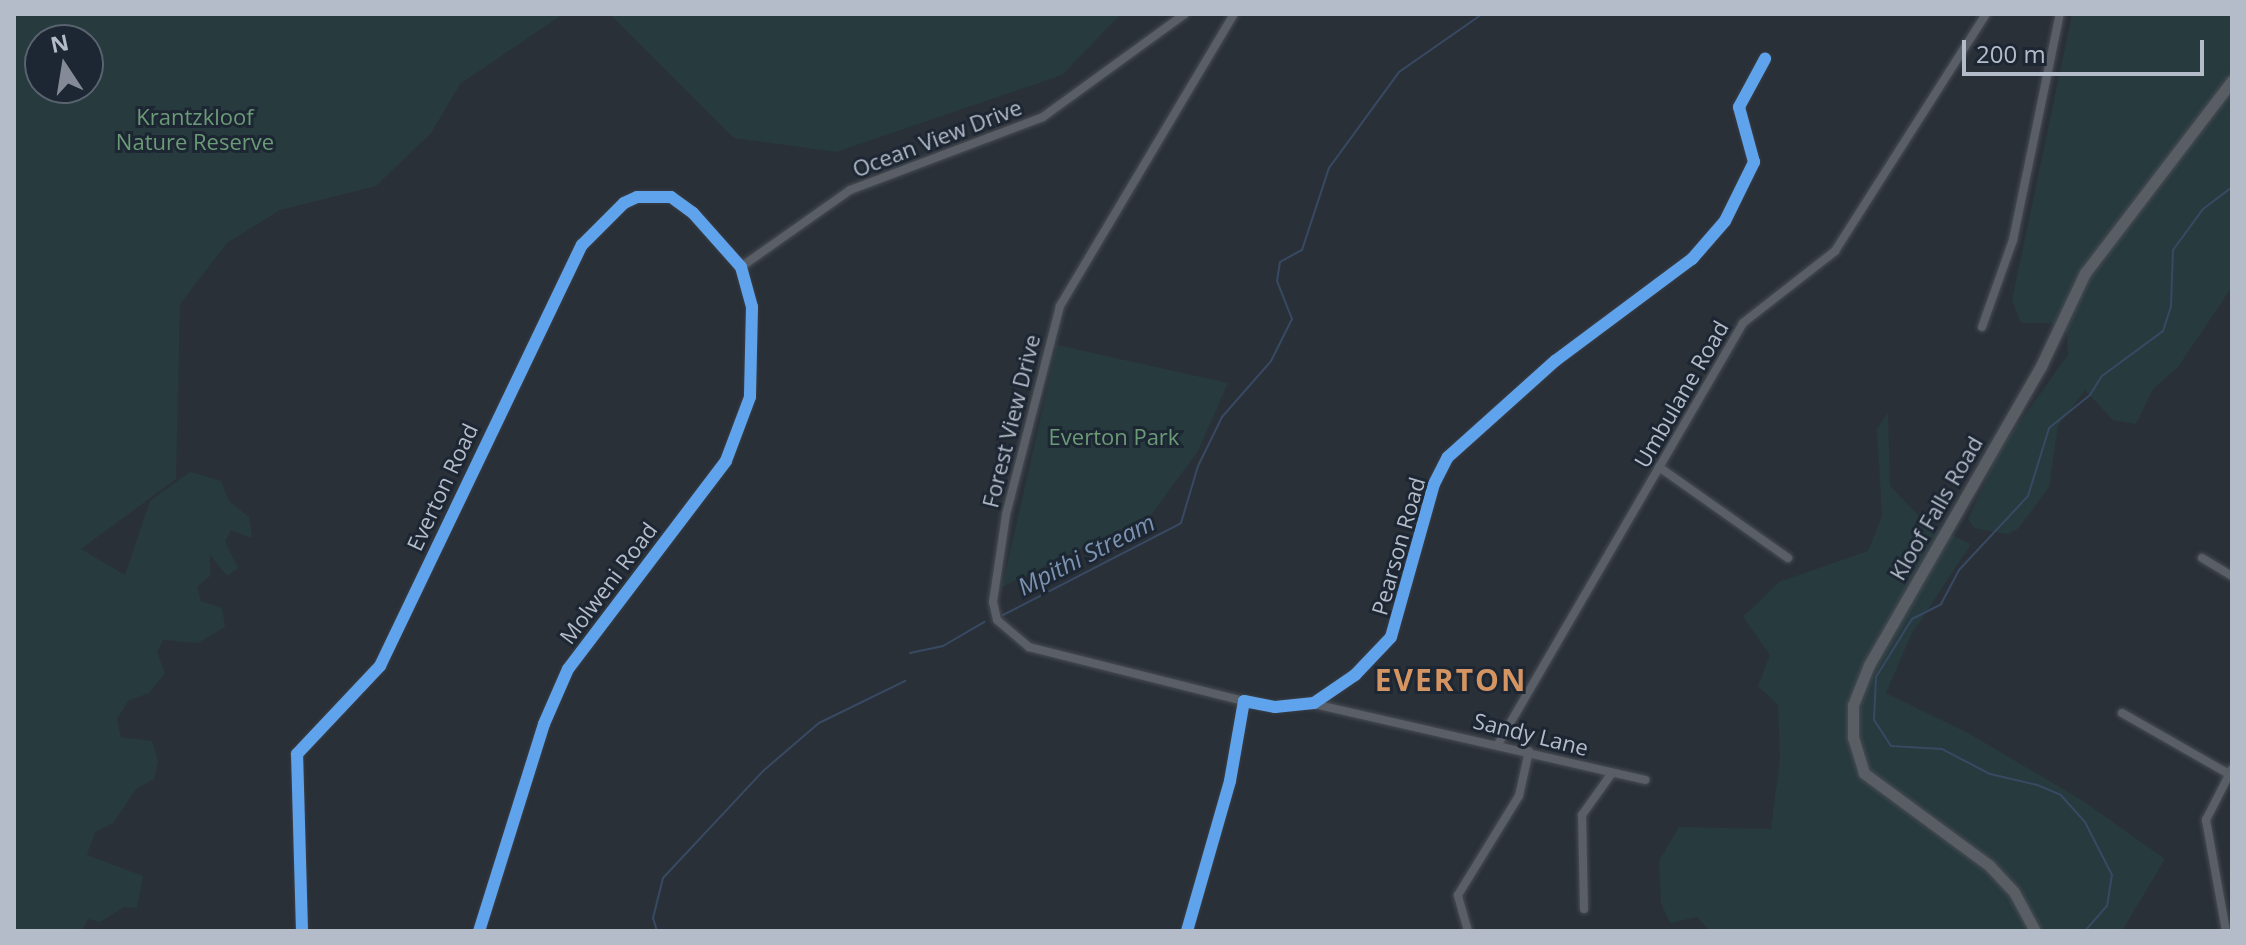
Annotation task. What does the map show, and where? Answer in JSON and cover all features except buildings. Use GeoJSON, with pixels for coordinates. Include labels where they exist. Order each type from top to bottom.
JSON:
{"type":"FeatureCollection","features":[{"type":"Feature","properties":{"kind":"main road","name":"Kloof Falls Road"},"geometry":{"type":"LineString","coordinates":[[2035,931],[2014,892],[1990,866],[1864,773],[1853,738],[1853,705],[1883,638],[2041,366],[2085,273],[2232,81]]}},
{"type":"Feature","properties":{"kind":"street","name":"Ocean View Drive"},"geometry":{"type":"LineString","coordinates":[[741,267],[850,190],[1036,121],[1185,14]]}},
{"type":"Feature","properties":{"kind":"street","name":"Forest View Drive"},"geometry":{"type":"LineString","coordinates":[[1234,14],[1060,306],[1006,515],[993,602],[997,620],[1029,647],[1244,701]]}},
{"type":"Feature","properties":{"kind":"street","name":"Umbulane Road"},"geometry":{"type":"LineString","coordinates":[[1498,744],[1743,323],[1835,251],[1986,14]]}},
{"type":"Feature","properties":{"kind":"street"},"geometry":{"type":"LineString","coordinates":[[1982,327],[2013,240],[2060,14]]}},
{"type":"Feature","properties":{"kind":"street","name":"Pearson Road"},"geometry":{"type":"LineString","coordinates":[[1244,701],[1275,707],[1314,703],[1355,675],[1391,637],[1434,484],[1448,457],[1555,361],[1692,259],[1725,221],[1754,162],[1739,107],[1765,59]]}},
{"type":"Feature","properties":{"kind":"street","name":"Everton Road"},"geometry":{"type":"LineString","coordinates":[[302,931],[297,754],[380,666],[582,245],[624,203],[637,197],[671,197],[693,213],[741,267]]}},
{"type":"Feature","properties":{"kind":"street","name":"Molweni Road"},"geometry":{"type":"LineString","coordinates":[[479,931],[544,724],[568,669],[704,493],[739,432],[754,353],[750,293],[741,267]]}},
{"type":"Feature","properties":{"kind":"street"},"geometry":{"type":"LineString","coordinates":[[1659,467],[1788,558]]}},
{"type":"Feature","properties":{"kind":"street"},"geometry":{"type":"LineString","coordinates":[[2202,558],[2232,576]]}},
{"type":"Feature","properties":{"kind":"street"},"geometry":{"type":"LineString","coordinates":[[1187,931],[1230,781],[1244,701]]}},
{"type":"Feature","properties":{"kind":"street","name":"Sandy Lane"},"geometry":{"type":"LineString","coordinates":[[1314,703],[1645,780]]}},
{"type":"Feature","properties":{"kind":"street"},"geometry":{"type":"LineString","coordinates":[[2122,713],[2231,771],[2206,820],[2226,931]]}},
{"type":"Feature","properties":{"kind":"street"},"geometry":{"type":"LineString","coordinates":[[1468,931],[1458,895],[1519,796],[1529,751]]}},
{"type":"Feature","properties":{"kind":"street"},"geometry":{"type":"LineString","coordinates":[[1584,909],[1582,815],[1612,773]]}},
{"type":"Feature","properties":{"kind":"green space","name":"Krantzkloof Nature Reserve"},"geometry":{"type":"Polygon","coordinates":[[[14,14],[563,14],[460,84],[431,133],[376,186],[280,210],[227,243],[180,304],[176,479],[81,549],[125,575],[150,501],[190,472],[221,481],[229,501],[249,517],[252,538],[231,530],[225,541],[238,568],[227,576],[210,555],[210,576],[197,587],[201,601],[222,608],[225,627],[198,643],[163,640],[157,652],[165,673],[149,693],[128,701],[117,719],[121,737],[152,741],[158,761],[154,779],[137,788],[113,823],[95,832],[87,855],[143,876],[137,908],[124,907],[100,922],[88,919],[82,931],[14,931],[14,14]]]}},
{"type":"Feature","properties":{"kind":"green space"},"geometry":{"type":"Polygon","coordinates":[[[610,14],[1121,14],[1062,75],[836,152],[734,138],[610,14]]]}},
{"type":"Feature","properties":{"kind":"green space"},"geometry":{"type":"Polygon","coordinates":[[[2072,14],[2232,14],[2232,287],[2178,367],[2153,389],[2136,424],[2113,420],[2085,390],[2058,426],[2049,487],[2018,529],[2007,534],[1974,528],[1968,519],[2000,449],[2068,355],[2067,333],[2052,323],[2021,323],[2012,300],[2072,14]]]}},
{"type":"Feature","properties":{"kind":"green space","name":"Everton Park"},"geometry":{"type":"Polygon","coordinates":[[[1057,345],[1228,383],[1198,451],[1151,515],[1002,587],[1057,345]]]}},
{"type":"Feature","properties":{"kind":"green space"},"geometry":{"type":"Polygon","coordinates":[[[1888,413],[1890,486],[1926,523],[1971,544],[1911,635],[1886,693],[1968,733],[2080,799],[2165,859],[2122,931],[1710,931],[1697,917],[1670,923],[1661,903],[1659,861],[1679,827],[1771,829],[1780,758],[1778,705],[1758,686],[1770,655],[1743,617],[1779,582],[1868,551],[1882,516],[1877,429],[1888,413]]]}},
{"type":"Feature","properties":{"kind":"waterway","name":"Mpithi Stream"},"geometry":{"type":"LineString","coordinates":[[1003,615],[1181,523],[1198,466],[1222,417],[1271,361],[1292,319],[1277,281],[1280,262],[1302,250],[1329,168],[1399,72],[1482,14]]}},
{"type":"Feature","properties":{"kind":"waterway"},"geometry":{"type":"LineString","coordinates":[[2085,931],[2107,906],[2112,875],[2085,822],[2061,795],[2037,785],[1990,774],[1942,749],[1891,746],[1874,720],[1876,677],[1912,619],[1941,604],[1959,570],[2028,496],[2049,428],[2090,395],[2102,376],[2163,331],[2171,306],[2173,250],[2203,209],[2232,187]]}},
{"type":"Feature","properties":{"kind":"waterway","name":"Mpithi Stream"},"geometry":{"type":"LineString","coordinates":[[910,653],[943,646],[984,622]]}},
{"type":"Feature","properties":{"kind":"waterway","name":"Mpithi Stream"},"geometry":{"type":"LineString","coordinates":[[657,931],[653,918],[663,878],[763,771],[819,723],[905,681]]}},
{"type":"Feature","properties":{"kind":"cycle path"},"geometry":{"type":"LineString","coordinates":[[1187,931],[1230,781],[1244,701],[1275,707],[1314,703],[1355,675],[1391,637],[1434,484],[1448,457],[1555,361],[1692,259],[1725,221],[1754,162],[1739,107],[1765,59]]}},
{"type":"Feature","properties":{"kind":"cycle path"},"geometry":{"type":"LineString","coordinates":[[302,931],[297,754],[380,666],[582,245],[624,203],[637,197],[671,197],[693,213],[741,267],[752,307],[750,397],[726,461],[568,669],[544,724],[479,931]]}},
{"type":"Feature","properties":{"kind":"district","name":"EVERTON"},"geometry":{"type":"Point","coordinates":[1451,680]}}]}
